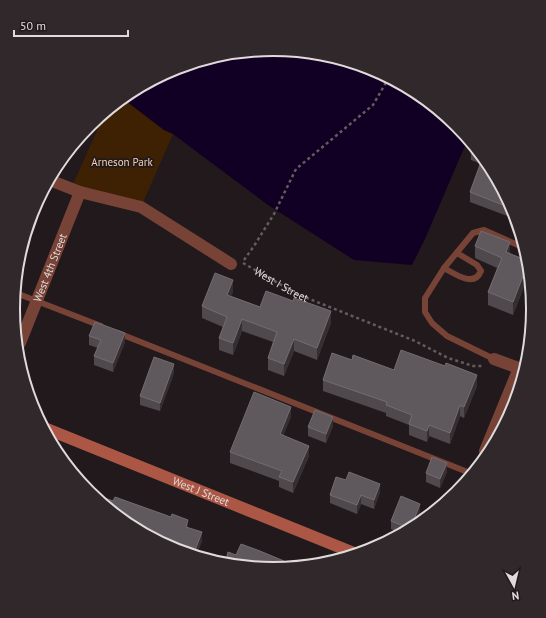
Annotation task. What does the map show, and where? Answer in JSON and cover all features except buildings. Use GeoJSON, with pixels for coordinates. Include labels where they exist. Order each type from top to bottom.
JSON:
{"type":"FeatureCollection","features":[{"type":"Feature","properties":{"kind":"street"},"geometry":{"type":"LineString","coordinates":[[54,182],[80,192],[141,206],[236,263]]}},
{"type":"Feature","properties":{"kind":"street","name":"West 4th Street"},"geometry":{"type":"LineString","coordinates":[[22,338],[80,192]]}},
{"type":"Feature","properties":{"kind":"street"},"geometry":{"type":"LineString","coordinates":[[490,362],[519,368]]}},
{"type":"Feature","properties":{"kind":"street"},"geometry":{"type":"LineString","coordinates":[[490,439],[516,377]]}},
{"type":"Feature","properties":{"kind":"street","name":"West J Street"},"geometry":{"type":"LineString","coordinates":[[52,431],[348,551]]}},
{"type":"Feature","properties":{"kind":"lane"},"geometry":{"type":"LineString","coordinates":[[490,362],[448,336],[432,323],[425,312],[425,298],[444,268],[473,233],[484,230],[517,245]]}},
{"type":"Feature","properties":{"kind":"lane"},"geometry":{"type":"LineString","coordinates":[[444,268],[467,280],[475,279],[479,276],[481,271],[477,265],[457,253]]}},
{"type":"Feature","properties":{"kind":"lane"},"geometry":{"type":"LineString","coordinates":[[21,295],[467,472]]}},
{"type":"Feature","properties":{"kind":"path"},"geometry":{"type":"LineString","coordinates":[[236,263],[254,246],[274,214],[296,169],[373,105],[386,83]]}},
{"type":"Feature","properties":{"kind":"path","name":"West I Street"},"geometry":{"type":"LineString","coordinates":[[236,263],[297,294],[415,341],[448,358],[473,366],[490,362]]}},
{"type":"Feature","properties":{"kind":"green space","name":"Arneson Park"},"geometry":{"type":"Polygon","coordinates":[[[127,102],[164,130],[173,134],[141,207],[71,189],[100,125],[127,102]]]}},
{"type":"Feature","properties":{"kind":"shaded area"},"geometry":{"type":"Polygon","coordinates":[[[273,56],[306,58],[322,61],[354,69],[370,75],[400,90],[427,108],[452,130],[465,145],[425,239],[412,265],[354,260],[268,205],[173,134],[164,130],[127,102],[161,82],[192,69],[240,58],[273,56]]]}}]}
